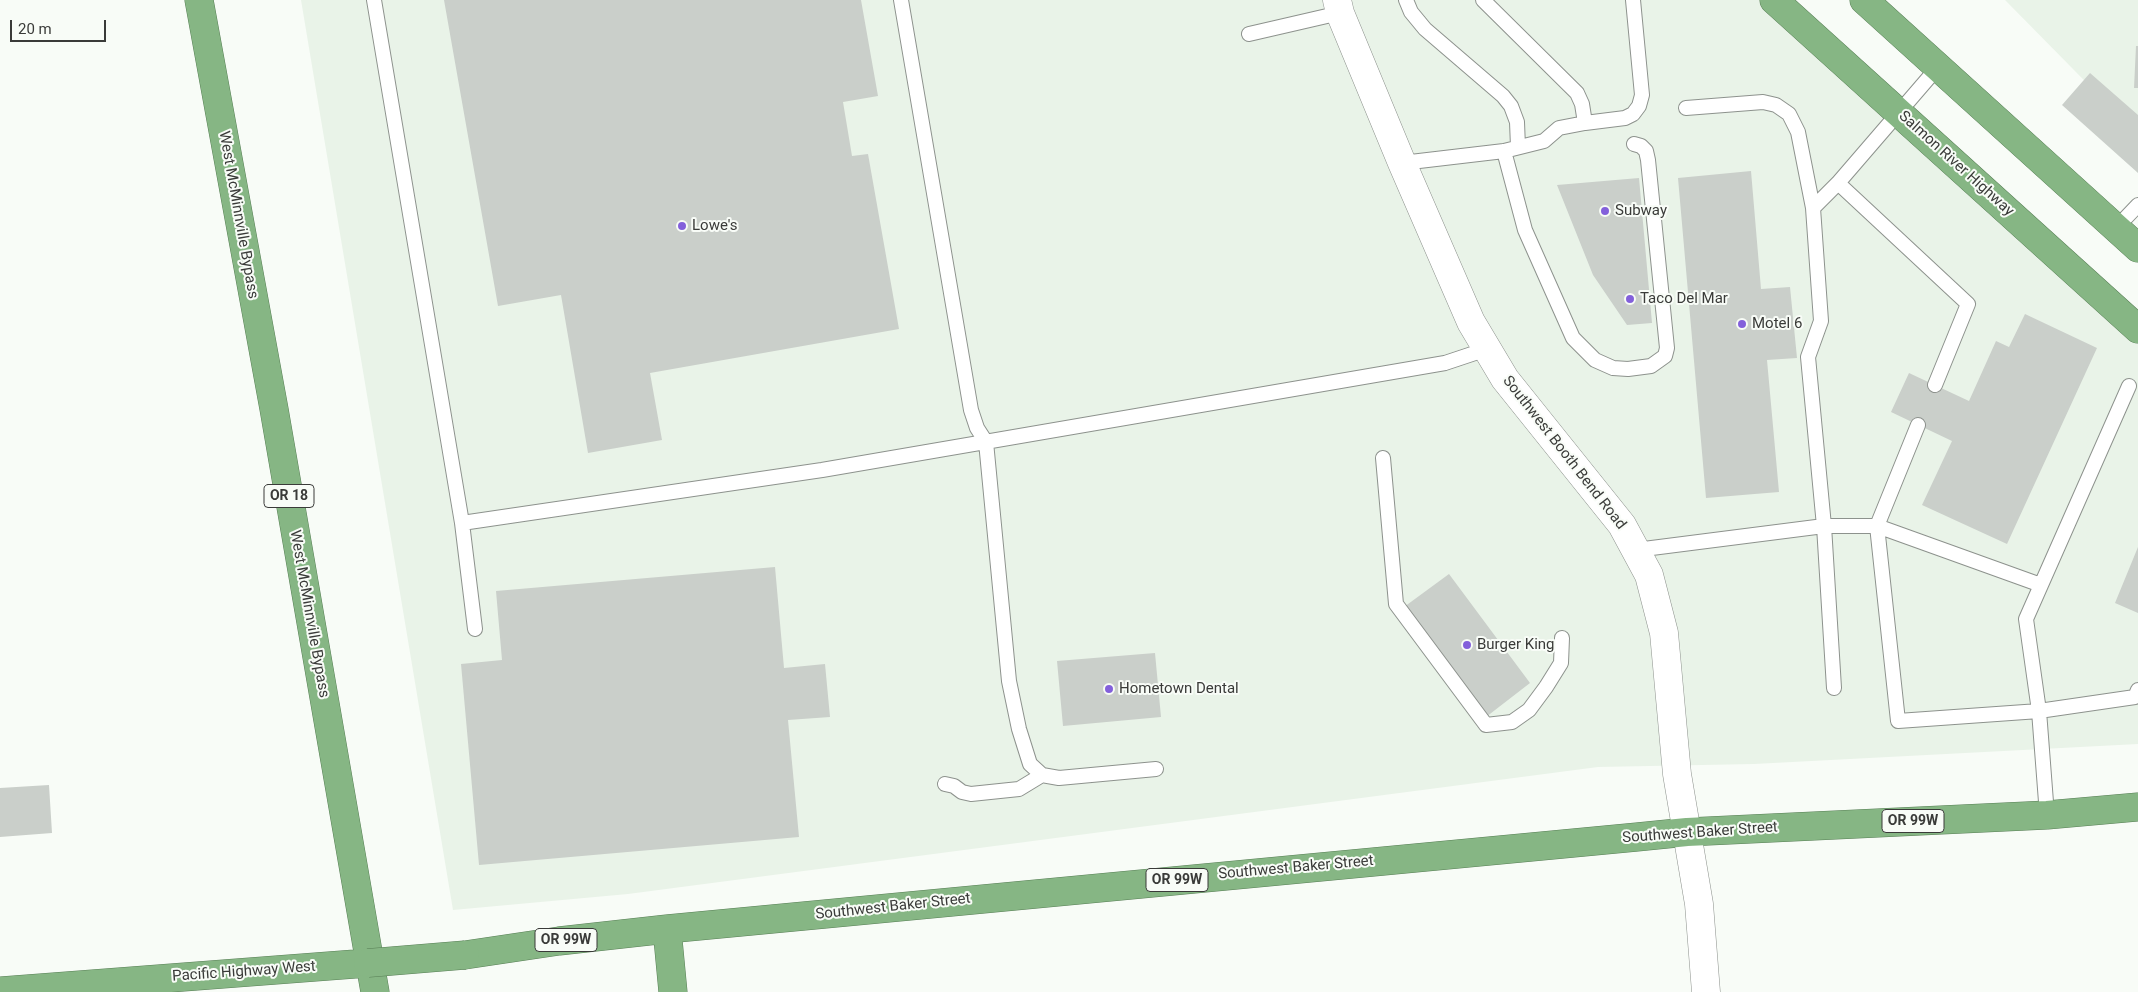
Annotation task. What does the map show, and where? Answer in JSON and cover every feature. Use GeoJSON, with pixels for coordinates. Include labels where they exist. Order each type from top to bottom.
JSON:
{"type":"FeatureCollection","features":[{"type":"Feature","properties":{"kind":"highway","name":"West McMinnville Bypass"},"geometry":{"type":"LineString","coordinates":[[199,0],[276,418],[375,992]]}},
{"type":"Feature","properties":{"kind":"highway","name":"Salmon River Highway"},"geometry":{"type":"LineString","coordinates":[[1774,0],[2138,329]]}},
{"type":"Feature","properties":{"kind":"highway"},"geometry":{"type":"LineString","coordinates":[[1864,0],[2138,248]]}},
{"type":"Feature","properties":{"kind":"highway","name":"Southwest Baker Street"},"geometry":{"type":"LineString","coordinates":[[368,963],[465,955],[559,941],[667,929],[1687,832],[2047,815],[2138,807]]}},
{"type":"Feature","properties":{"kind":"highway"},"geometry":{"type":"LineString","coordinates":[[667,929],[673,992]]}},
{"type":"Feature","properties":{"kind":"highway","name":"Pacific Highway West"},"geometry":{"type":"LineString","coordinates":[[0,990],[58,989],[368,963]]}},
{"type":"Feature","properties":{"kind":"street","name":"Southwest Booth Bend Road"},"geometry":{"type":"LineString","coordinates":[[1339,6],[1402,163],[1470,322],[1506,379],[1622,525],[1649,575],[1664,634],[1678,774],[1699,904],[1706,992]]}},
{"type":"Feature","properties":{"kind":"lane"},"geometry":{"type":"LineString","coordinates":[[374,0],[462,523],[475,629]]}},
{"type":"Feature","properties":{"kind":"lane"},"geometry":{"type":"LineString","coordinates":[[901,0],[971,410],[977,428],[986,442],[1009,681],[1019,729],[1030,764],[1042,775],[1059,778],[1156,769]]}},
{"type":"Feature","properties":{"kind":"lane"},"geometry":{"type":"LineString","coordinates":[[1406,0],[1411,12],[1424,29],[1503,96],[1511,106],[1517,122],[1518,147]]}},
{"type":"Feature","properties":{"kind":"lane"},"geometry":{"type":"LineString","coordinates":[[1483,0],[1577,94],[1582,104],[1585,123]]}},
{"type":"Feature","properties":{"kind":"lane"},"geometry":{"type":"LineString","coordinates":[[1402,163],[1504,151],[1544,141],[1559,128],[1626,118],[1633,114],[1639,106],[1642,95],[1633,0]]}},
{"type":"Feature","properties":{"kind":"lane"},"geometry":{"type":"LineString","coordinates":[[1249,34],[1339,6]]}},
{"type":"Feature","properties":{"kind":"lane"},"geometry":{"type":"LineString","coordinates":[[1813,208],[1838,183],[1938,67]]}},
{"type":"Feature","properties":{"kind":"lane"},"geometry":{"type":"LineString","coordinates":[[1686,108],[1763,102],[1776,104],[1789,114],[1798,132],[1813,208],[1821,321],[1808,358],[1824,526],[1834,688]]}},
{"type":"Feature","properties":{"kind":"lane"},"geometry":{"type":"LineString","coordinates":[[1504,151],[1525,230],[1573,338],[1594,360],[1613,368],[1642,368],[1660,361],[1667,348],[1648,160],[1646,151],[1641,146],[1634,144]]}},
{"type":"Feature","properties":{"kind":"lane"},"geometry":{"type":"LineString","coordinates":[[1838,183],[1968,304],[1935,385]]}},
{"type":"Feature","properties":{"kind":"lane"},"geometry":{"type":"LineString","coordinates":[[2116,228],[2138,205]]}},
{"type":"Feature","properties":{"kind":"lane"},"geometry":{"type":"LineString","coordinates":[[462,523],[822,470],[1445,364],[1487,350]]}},
{"type":"Feature","properties":{"kind":"lane"},"geometry":{"type":"LineString","coordinates":[[2047,815],[2039,711],[2026,619],[2129,386]]}},
{"type":"Feature","properties":{"kind":"lane"},"geometry":{"type":"LineString","coordinates":[[1918,425],[1877,526],[1898,722],[2039,711],[2135,696],[2138,690]]}},
{"type":"Feature","properties":{"kind":"lane"},"geometry":{"type":"LineString","coordinates":[[1383,458],[1396,604],[1486,724],[1512,722],[1529,710],[1561,662],[1562,638]]}},
{"type":"Feature","properties":{"kind":"lane"},"geometry":{"type":"LineString","coordinates":[[1636,550],[1824,526],[1877,526],[2041,585]]}},
{"type":"Feature","properties":{"kind":"lane"},"geometry":{"type":"LineString","coordinates":[[945,784],[971,794],[1019,789],[1042,775]]}},
{"type":"Feature","properties":{"kind":"shaded area"},"geometry":{"type":"Polygon","coordinates":[[[301,0],[1765,0],[2138,336],[2138,744],[1754,764],[1598,767],[628,894],[453,910],[301,0]]]}},
{"type":"Feature","properties":{"kind":"shaded area"},"geometry":{"type":"Polygon","coordinates":[[[2005,0],[2138,0],[2138,135],[2005,0]]]}},
{"type":"Feature","properties":{"kind":"building","name":"Lowe's"},"geometry":{"type":"Polygon","coordinates":[[[444,0],[861,0],[878,96],[843,102],[852,156],[868,154],[899,329],[650,373],[662,440],[588,453],[561,295],[498,306],[444,0]]]}},
{"type":"Feature","properties":{"kind":"building"},"geometry":{"type":"Polygon","coordinates":[[[2136,46],[2138,46],[2138,88],[2134,88],[2136,46]]]}},
{"type":"Feature","properties":{"kind":"building"},"geometry":{"type":"Polygon","coordinates":[[[2090,73],[2138,115],[2138,173],[2062,105],[2090,73]]]}},
{"type":"Feature","properties":{"kind":"building","name":"Motel 6"},"geometry":{"type":"Polygon","coordinates":[[[1751,171],[1761,289],[1790,287],[1797,358],[1767,360],[1779,492],[1706,498],[1678,178],[1751,171]]]}},
{"type":"Feature","properties":{"kind":"building"},"geometry":{"type":"Polygon","coordinates":[[[1639,178],[1652,323],[1627,325],[1593,275],[1557,185],[1639,178]]]}},
{"type":"Feature","properties":{"kind":"building"},"geometry":{"type":"Polygon","coordinates":[[[2025,314],[2097,348],[2007,544],[1922,505],[1952,441],[1891,412],[1909,373],[1969,401],[1996,341],[2009,347],[2025,314]]]}},
{"type":"Feature","properties":{"kind":"building"},"geometry":{"type":"Polygon","coordinates":[[[2138,547],[2138,613],[2115,603],[2138,547]]]}},
{"type":"Feature","properties":{"kind":"building"},"geometry":{"type":"Polygon","coordinates":[[[775,567],[784,668],[825,664],[830,717],[788,720],[799,837],[479,865],[461,664],[502,660],[496,591],[775,567]]]}},
{"type":"Feature","properties":{"kind":"building","name":"Burger King"},"geometry":{"type":"Polygon","coordinates":[[[1449,574],[1530,683],[1486,717],[1404,607],[1449,574]]]}},
{"type":"Feature","properties":{"kind":"building","name":"Hometown Dental"},"geometry":{"type":"Polygon","coordinates":[[[1155,653],[1161,717],[1063,726],[1057,661],[1155,653]]]}},
{"type":"Feature","properties":{"kind":"building"},"geometry":{"type":"Polygon","coordinates":[[[49,785],[52,833],[0,837],[0,788],[49,785]]]}},
{"type":"Feature","properties":{"kind":"place","name":"Subway"},"geometry":{"type":"Point","coordinates":[1605,211]}},
{"type":"Feature","properties":{"kind":"place","name":"Lowe's"},"geometry":{"type":"Point","coordinates":[682,226]}},
{"type":"Feature","properties":{"kind":"place","name":"Taco Del Mar"},"geometry":{"type":"Point","coordinates":[1630,299]}},
{"type":"Feature","properties":{"kind":"place","name":"Motel 6"},"geometry":{"type":"Point","coordinates":[1742,324]}},
{"type":"Feature","properties":{"kind":"place","name":"Burger King"},"geometry":{"type":"Point","coordinates":[1467,645]}},
{"type":"Feature","properties":{"kind":"place","name":"Hometown Dental"},"geometry":{"type":"Point","coordinates":[1109,689]}}]}
